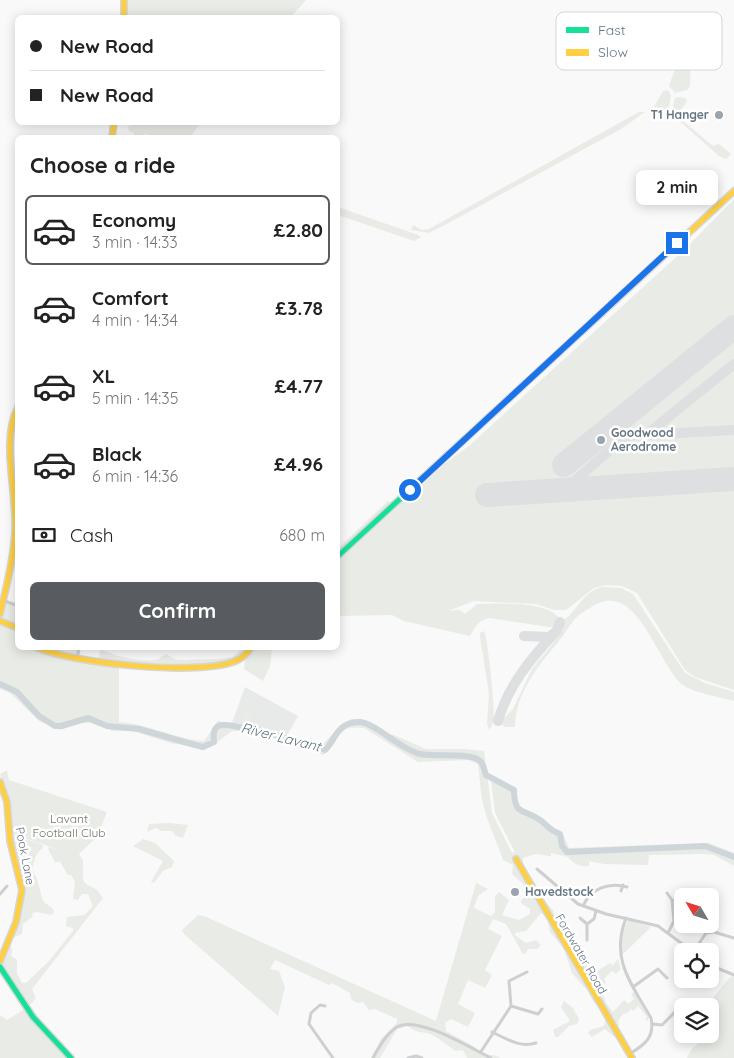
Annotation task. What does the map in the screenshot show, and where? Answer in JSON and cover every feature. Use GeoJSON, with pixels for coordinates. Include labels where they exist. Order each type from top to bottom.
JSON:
{"type":"FeatureCollection","features":[{"type":"Feature","properties":{"kind":"street"},"geometry":{"type":"LineString","coordinates":[[124,0],[124,15]]}},
{"type":"Feature","properties":{"kind":"street"},"geometry":{"type":"LineString","coordinates":[[340,554],[734,191]]}},
{"type":"Feature","properties":{"kind":"street"},"geometry":{"type":"LineString","coordinates":[[15,411],[10,417],[6,428],[7,456],[15,523]]}},
{"type":"Feature","properties":{"kind":"street"},"geometry":{"type":"LineString","coordinates":[[7,456],[15,489]]}},
{"type":"Feature","properties":{"kind":"street"},"geometry":{"type":"LineString","coordinates":[[0,614],[15,537]]}},
{"type":"Feature","properties":{"kind":"street"},"geometry":{"type":"LineString","coordinates":[[4,601],[15,605]]}},
{"type":"Feature","properties":{"kind":"street"},"geometry":{"type":"LineString","coordinates":[[0,621],[15,627]]}},
{"type":"Feature","properties":{"kind":"street"},"geometry":{"type":"LineString","coordinates":[[43,650],[62,657],[170,666],[233,663],[245,656],[250,650]]}},
{"type":"Feature","properties":{"kind":"street"},"geometry":{"type":"LineString","coordinates":[[77,658],[79,650]]}},
{"type":"Feature","properties":{"kind":"street","name":"Pook Lane"},"geometry":{"type":"LineString","coordinates":[[0,782],[8,802],[8,833],[19,870],[22,894],[21,907],[0,962]]}},
{"type":"Feature","properties":{"kind":"street","name":"Fordwater Road"},"geometry":{"type":"LineString","coordinates":[[516,859],[631,1056]]}},
{"type":"Feature","properties":{"kind":"street"},"geometry":{"type":"LineString","coordinates":[[537,869],[564,893],[583,906],[658,926],[682,943]]}},
{"type":"Feature","properties":{"kind":"street"},"geometry":{"type":"LineString","coordinates":[[583,906],[586,898],[602,887],[623,885],[628,887]]}},
{"type":"Feature","properties":{"kind":"street"},"geometry":{"type":"LineString","coordinates":[[622,891],[623,885]]}},
{"type":"Feature","properties":{"kind":"street"},"geometry":{"type":"LineString","coordinates":[[0,894],[7,886]]}},
{"type":"Feature","properties":{"kind":"street"},"geometry":{"type":"LineString","coordinates":[[667,893],[672,900],[674,921],[668,933]]}},
{"type":"Feature","properties":{"kind":"street"},"geometry":{"type":"LineString","coordinates":[[587,924],[594,919],[596,911]]}},
{"type":"Feature","properties":{"kind":"street"},"geometry":{"type":"LineString","coordinates":[[580,918],[587,924],[587,940]]}},
{"type":"Feature","properties":{"kind":"street"},"geometry":{"type":"LineString","coordinates":[[626,918],[619,943],[620,958],[633,987],[651,1018],[652,1024],[651,1035],[647,1042],[631,1056]]}},
{"type":"Feature","properties":{"kind":"street"},"geometry":{"type":"LineString","coordinates":[[699,943],[706,933],[714,932],[734,938]]}},
{"type":"Feature","properties":{"kind":"street"},"geometry":{"type":"LineString","coordinates":[[0,967],[33,1017],[72,1058]]}},
{"type":"Feature","properties":{"kind":"street"},"geometry":{"type":"LineString","coordinates":[[633,987],[658,969],[667,978]]}},
{"type":"Feature","properties":{"kind":"street"},"geometry":{"type":"LineString","coordinates":[[719,969],[734,975]]}},
{"type":"Feature","properties":{"kind":"street"},"geometry":{"type":"LineString","coordinates":[[480,1053],[492,1032],[511,1006],[509,981],[527,972]]}},
{"type":"Feature","properties":{"kind":"street"},"geometry":{"type":"LineString","coordinates":[[325,1006],[320,1005],[311,1013],[309,1024],[333,1058]]}},
{"type":"Feature","properties":{"kind":"street"},"geometry":{"type":"LineString","coordinates":[[511,1006],[538,1014],[542,1008]]}},
{"type":"Feature","properties":{"kind":"street"},"geometry":{"type":"LineString","coordinates":[[652,1024],[662,1025],[674,1013]]}},
{"type":"Feature","properties":{"kind":"street"},"geometry":{"type":"LineString","coordinates":[[373,1058],[386,1037],[396,1028],[414,1024],[429,1028],[491,1058]]}},
{"type":"Feature","properties":{"kind":"street"},"geometry":{"type":"LineString","coordinates":[[492,1032],[527,1048],[536,1043]]}},
{"type":"Feature","properties":{"kind":"street"},"geometry":{"type":"LineString","coordinates":[[408,1058],[416,1056],[422,1058]]}},
{"type":"Feature","properties":{"kind":"shaded area"},"geometry":{"type":"Polygon","coordinates":[[[245,687],[298,716],[286,737],[257,726],[232,723],[245,687]]]}},
{"type":"Feature","properties":{"kind":"green space"},"geometry":{"type":"Polygon","coordinates":[[[128,0],[306,0],[293,15],[128,15],[128,0]]]}},
{"type":"Feature","properties":{"kind":"green space"},"geometry":{"type":"Polygon","coordinates":[[[675,70],[691,70],[690,86],[687,90],[675,93],[669,86],[675,70]]]}},
{"type":"Feature","properties":{"kind":"green space"},"geometry":{"type":"Polygon","coordinates":[[[668,90],[671,96],[668,112],[658,116],[653,115],[651,112],[663,91],[668,90]]]}},
{"type":"Feature","properties":{"kind":"green space"},"geometry":{"type":"Polygon","coordinates":[[[675,98],[685,98],[687,101],[677,116],[713,146],[719,144],[731,154],[726,159],[719,156],[676,118],[673,106],[675,98]]]}},
{"type":"Feature","properties":{"kind":"green space"},"geometry":{"type":"Polygon","coordinates":[[[639,112],[645,112],[621,129],[443,226],[429,233],[411,230],[413,225],[422,230],[429,229],[639,112]]]}},
{"type":"Feature","properties":{"kind":"green space"},"geometry":{"type":"Polygon","coordinates":[[[199,125],[192,135],[148,135],[146,133],[144,135],[134,135],[134,133],[129,131],[128,126],[199,125]]]}},
{"type":"Feature","properties":{"kind":"green space","name":"Goodwood Aerodrome"},"geometry":{"type":"Polygon","coordinates":[[[734,199],[734,690],[695,677],[685,670],[637,593],[622,586],[606,585],[594,588],[566,610],[554,610],[536,604],[474,601],[448,611],[460,610],[465,614],[477,604],[521,604],[543,608],[552,612],[559,618],[555,628],[490,618],[480,622],[470,636],[404,621],[392,615],[340,616],[340,560],[443,465],[470,445],[684,250],[734,199]]]}},
{"type":"Feature","properties":{"kind":"green space"},"geometry":{"type":"Polygon","coordinates":[[[340,208],[421,237],[414,241],[340,216],[340,208]]]}},
{"type":"Feature","properties":{"kind":"green space"},"geometry":{"type":"Polygon","coordinates":[[[388,501],[392,503],[340,551],[340,546],[388,501]]]}},
{"type":"Feature","properties":{"kind":"green space"},"geometry":{"type":"Polygon","coordinates":[[[602,587],[621,588],[633,594],[685,673],[705,683],[734,692],[734,701],[700,693],[683,685],[673,675],[644,627],[633,613],[621,603],[606,601],[584,611],[573,621],[530,680],[519,702],[515,727],[505,727],[502,724],[503,719],[513,709],[532,669],[563,631],[563,622],[587,595],[602,587]]]}},
{"type":"Feature","properties":{"kind":"green space"},"geometry":{"type":"Polygon","coordinates":[[[5,602],[15,605],[15,650],[81,650],[79,659],[119,665],[119,722],[204,741],[218,721],[240,725],[240,720],[251,704],[249,711],[251,716],[248,726],[257,726],[321,746],[341,725],[351,719],[361,719],[386,734],[394,735],[426,749],[484,751],[492,813],[512,853],[515,852],[495,813],[491,779],[516,789],[519,806],[537,815],[553,830],[562,832],[569,848],[709,843],[734,853],[734,866],[714,855],[705,854],[649,855],[648,865],[604,864],[589,861],[589,866],[583,866],[568,857],[551,853],[551,856],[535,854],[523,858],[523,867],[537,889],[537,894],[553,910],[556,923],[566,933],[571,944],[580,951],[591,975],[610,963],[613,965],[618,959],[621,969],[616,974],[612,971],[604,979],[606,982],[600,987],[606,1003],[613,1012],[624,1000],[628,1004],[634,999],[631,994],[634,992],[649,1018],[647,1021],[645,1019],[647,1017],[638,1006],[633,1011],[631,1009],[626,1014],[624,1013],[619,1019],[617,1039],[605,1029],[592,1037],[588,1033],[590,1030],[604,1026],[607,1010],[602,1005],[594,1003],[587,990],[572,973],[564,949],[550,932],[547,918],[541,913],[526,931],[515,933],[526,943],[536,940],[541,945],[537,949],[528,949],[523,954],[506,924],[493,919],[488,929],[502,936],[485,970],[492,975],[485,988],[468,980],[458,1004],[475,1013],[468,1027],[451,1019],[445,1023],[446,1031],[475,1047],[478,1054],[493,1055],[501,1058],[467,1058],[463,1050],[455,1051],[433,1036],[415,1031],[408,1026],[397,1029],[380,1058],[371,1058],[381,1039],[397,1023],[397,1019],[375,1009],[369,1010],[363,1002],[357,1003],[351,999],[350,993],[332,983],[329,985],[275,960],[270,969],[279,971],[285,987],[278,1016],[184,934],[182,930],[198,915],[204,916],[436,1021],[476,883],[488,889],[478,896],[474,908],[491,916],[495,912],[495,896],[499,892],[509,900],[502,915],[519,920],[530,914],[530,909],[521,903],[521,900],[529,894],[522,883],[512,874],[513,865],[503,860],[488,821],[482,797],[478,764],[468,760],[418,762],[364,728],[347,729],[342,732],[323,755],[252,731],[232,731],[211,747],[202,748],[170,743],[133,731],[113,731],[91,723],[82,723],[60,730],[39,721],[10,693],[0,689],[0,618],[5,602]]]}},
{"type":"Feature","properties":{"kind":"green space"},"geometry":{"type":"Polygon","coordinates":[[[484,631],[494,714],[494,721],[489,730],[487,724],[489,693],[480,637],[480,633],[484,631]]]}},
{"type":"Feature","properties":{"kind":"green space"},"geometry":{"type":"Polygon","coordinates":[[[100,650],[137,660],[159,659],[166,654],[177,660],[232,657],[241,650],[247,650],[238,659],[227,663],[211,664],[191,665],[99,659],[100,650]]]}},
{"type":"Feature","properties":{"kind":"green space"},"geometry":{"type":"Polygon","coordinates":[[[252,650],[272,650],[270,666],[263,681],[244,669],[245,660],[252,650]]]}},
{"type":"Feature","properties":{"kind":"green space","name":"Lavant Football Club"},"geometry":{"type":"Polygon","coordinates":[[[7,770],[9,780],[107,812],[97,837],[79,854],[83,860],[83,880],[86,884],[97,890],[103,898],[32,989],[36,998],[31,1004],[25,1002],[2,966],[9,942],[12,950],[11,956],[17,960],[17,973],[22,983],[26,983],[49,961],[73,931],[73,928],[66,926],[67,917],[84,915],[93,906],[88,894],[82,894],[78,900],[73,899],[75,882],[60,862],[55,862],[48,849],[49,847],[68,853],[10,833],[9,801],[0,774],[7,770]]]}},
{"type":"Feature","properties":{"kind":"green space"},"geometry":{"type":"Polygon","coordinates":[[[169,823],[188,825],[183,838],[176,836],[172,831],[161,831],[156,828],[147,832],[149,824],[169,823]]]}},
{"type":"Feature","properties":{"kind":"green space"},"geometry":{"type":"Polygon","coordinates":[[[10,834],[43,845],[43,848],[38,852],[32,869],[43,901],[54,912],[51,915],[33,913],[32,917],[23,924],[22,934],[12,938],[23,894],[10,834]]]}},
{"type":"Feature","properties":{"kind":"green space"},"geometry":{"type":"Polygon","coordinates":[[[143,839],[155,843],[174,861],[172,867],[163,871],[154,883],[151,882],[163,861],[133,846],[143,839]]]}},
{"type":"Feature","properties":{"kind":"green space"},"geometry":{"type":"Polygon","coordinates":[[[628,920],[651,927],[621,956],[623,931],[628,920]]]}},
{"type":"Feature","properties":{"kind":"green space"},"geometry":{"type":"Polygon","coordinates":[[[731,976],[734,977],[734,1058],[687,1058],[691,1050],[698,1043],[719,1043],[719,998],[713,998],[731,976]]]}},
{"type":"Feature","properties":{"kind":"green space"},"geometry":{"type":"Polygon","coordinates":[[[564,1001],[573,1008],[579,1019],[577,1024],[569,1026],[558,1037],[555,1037],[553,1030],[570,1021],[561,1007],[564,1001]]]}},
{"type":"Feature","properties":{"kind":"green space"},"geometry":{"type":"Polygon","coordinates":[[[25,1009],[68,1058],[0,1058],[0,1015],[7,1020],[25,1009]]]}},
{"type":"Feature","properties":{"kind":"waterway","name":"River Lavant"},"geometry":{"type":"LineString","coordinates":[[0,684],[17,692],[39,716],[55,726],[88,718],[107,726],[139,729],[203,747],[214,742],[216,728],[220,725],[226,725],[252,728],[325,750],[341,728],[351,723],[365,723],[420,754],[476,758],[482,764],[486,775],[514,790],[514,798],[518,808],[534,816],[560,834],[562,846],[567,852],[705,846],[734,857]]}},
{"type":"Feature","properties":{"kind":"taxiway"},"geometry":{"type":"LineString","coordinates":[[646,435],[734,364]]}},
{"type":"Feature","properties":{"kind":"taxiway"},"geometry":{"type":"LineString","coordinates":[[564,490],[626,436],[734,430]]}},
{"type":"Feature","properties":{"kind":"taxiway"},"geometry":{"type":"LineString","coordinates":[[524,636],[549,637],[557,631],[560,622]]}},
{"type":"Feature","properties":{"kind":"taxiway"},"geometry":{"type":"LineString","coordinates":[[498,721],[507,697],[520,674],[554,634]]}},
{"type":"Feature","properties":{"kind":"runway"},"geometry":{"type":"LineString","coordinates":[[564,465],[734,327]]}},
{"type":"Feature","properties":{"kind":"runway"},"geometry":{"type":"LineString","coordinates":[[487,495],[734,479]]}},
{"type":"Feature","properties":{"kind":"traffic: fast"},"geometry":{"type":"LineString","coordinates":[[340,554],[617,299]]}},
{"type":"Feature","properties":{"kind":"traffic: fast"},"geometry":{"type":"LineString","coordinates":[[0,967],[33,1017],[71,1058]]}},
{"type":"Feature","properties":{"kind":"traffic: slow"},"geometry":{"type":"LineString","coordinates":[[124,0],[124,15]]}},
{"type":"Feature","properties":{"kind":"traffic: slow"},"geometry":{"type":"LineString","coordinates":[[112,135],[114,125]]}},
{"type":"Feature","properties":{"kind":"traffic: slow"},"geometry":{"type":"LineString","coordinates":[[617,299],[734,191]]}},
{"type":"Feature","properties":{"kind":"traffic: slow"},"geometry":{"type":"LineString","coordinates":[[15,415],[10,436],[10,452],[15,518]]}},
{"type":"Feature","properties":{"kind":"traffic: slow"},"geometry":{"type":"LineString","coordinates":[[15,518],[15,534]]}},
{"type":"Feature","properties":{"kind":"traffic: slow"},"geometry":{"type":"LineString","coordinates":[[0,614],[11,565],[15,534]]}},
{"type":"Feature","properties":{"kind":"traffic: slow"},"geometry":{"type":"LineString","coordinates":[[0,621],[15,627]]}},
{"type":"Feature","properties":{"kind":"traffic: slow"},"geometry":{"type":"LineString","coordinates":[[44,650],[79,659],[164,668],[215,666],[236,661],[249,650]]}},
{"type":"Feature","properties":{"kind":"traffic: slow"},"geometry":{"type":"LineString","coordinates":[[0,782],[7,802],[10,841],[22,890],[16,922],[0,961]]}},
{"type":"Feature","properties":{"kind":"traffic: slow"},"geometry":{"type":"LineString","coordinates":[[516,859],[632,1058]]}},
{"type":"Feature","properties":{"kind":"place","name":"T1 Hanger"},"geometry":{"type":"Point","coordinates":[719,115]}},
{"type":"Feature","properties":{"kind":"place","name":"Goodwood Aerodrome"},"geometry":{"type":"Point","coordinates":[601,440]}},
{"type":"Feature","properties":{"kind":"place","name":"Havedstock"},"geometry":{"type":"Point","coordinates":[515,892]}},
{"type":"Feature","properties":{"kind":"route"},"geometry":{"type":"LineString","coordinates":[[410,490],[677,243]]}}]}
